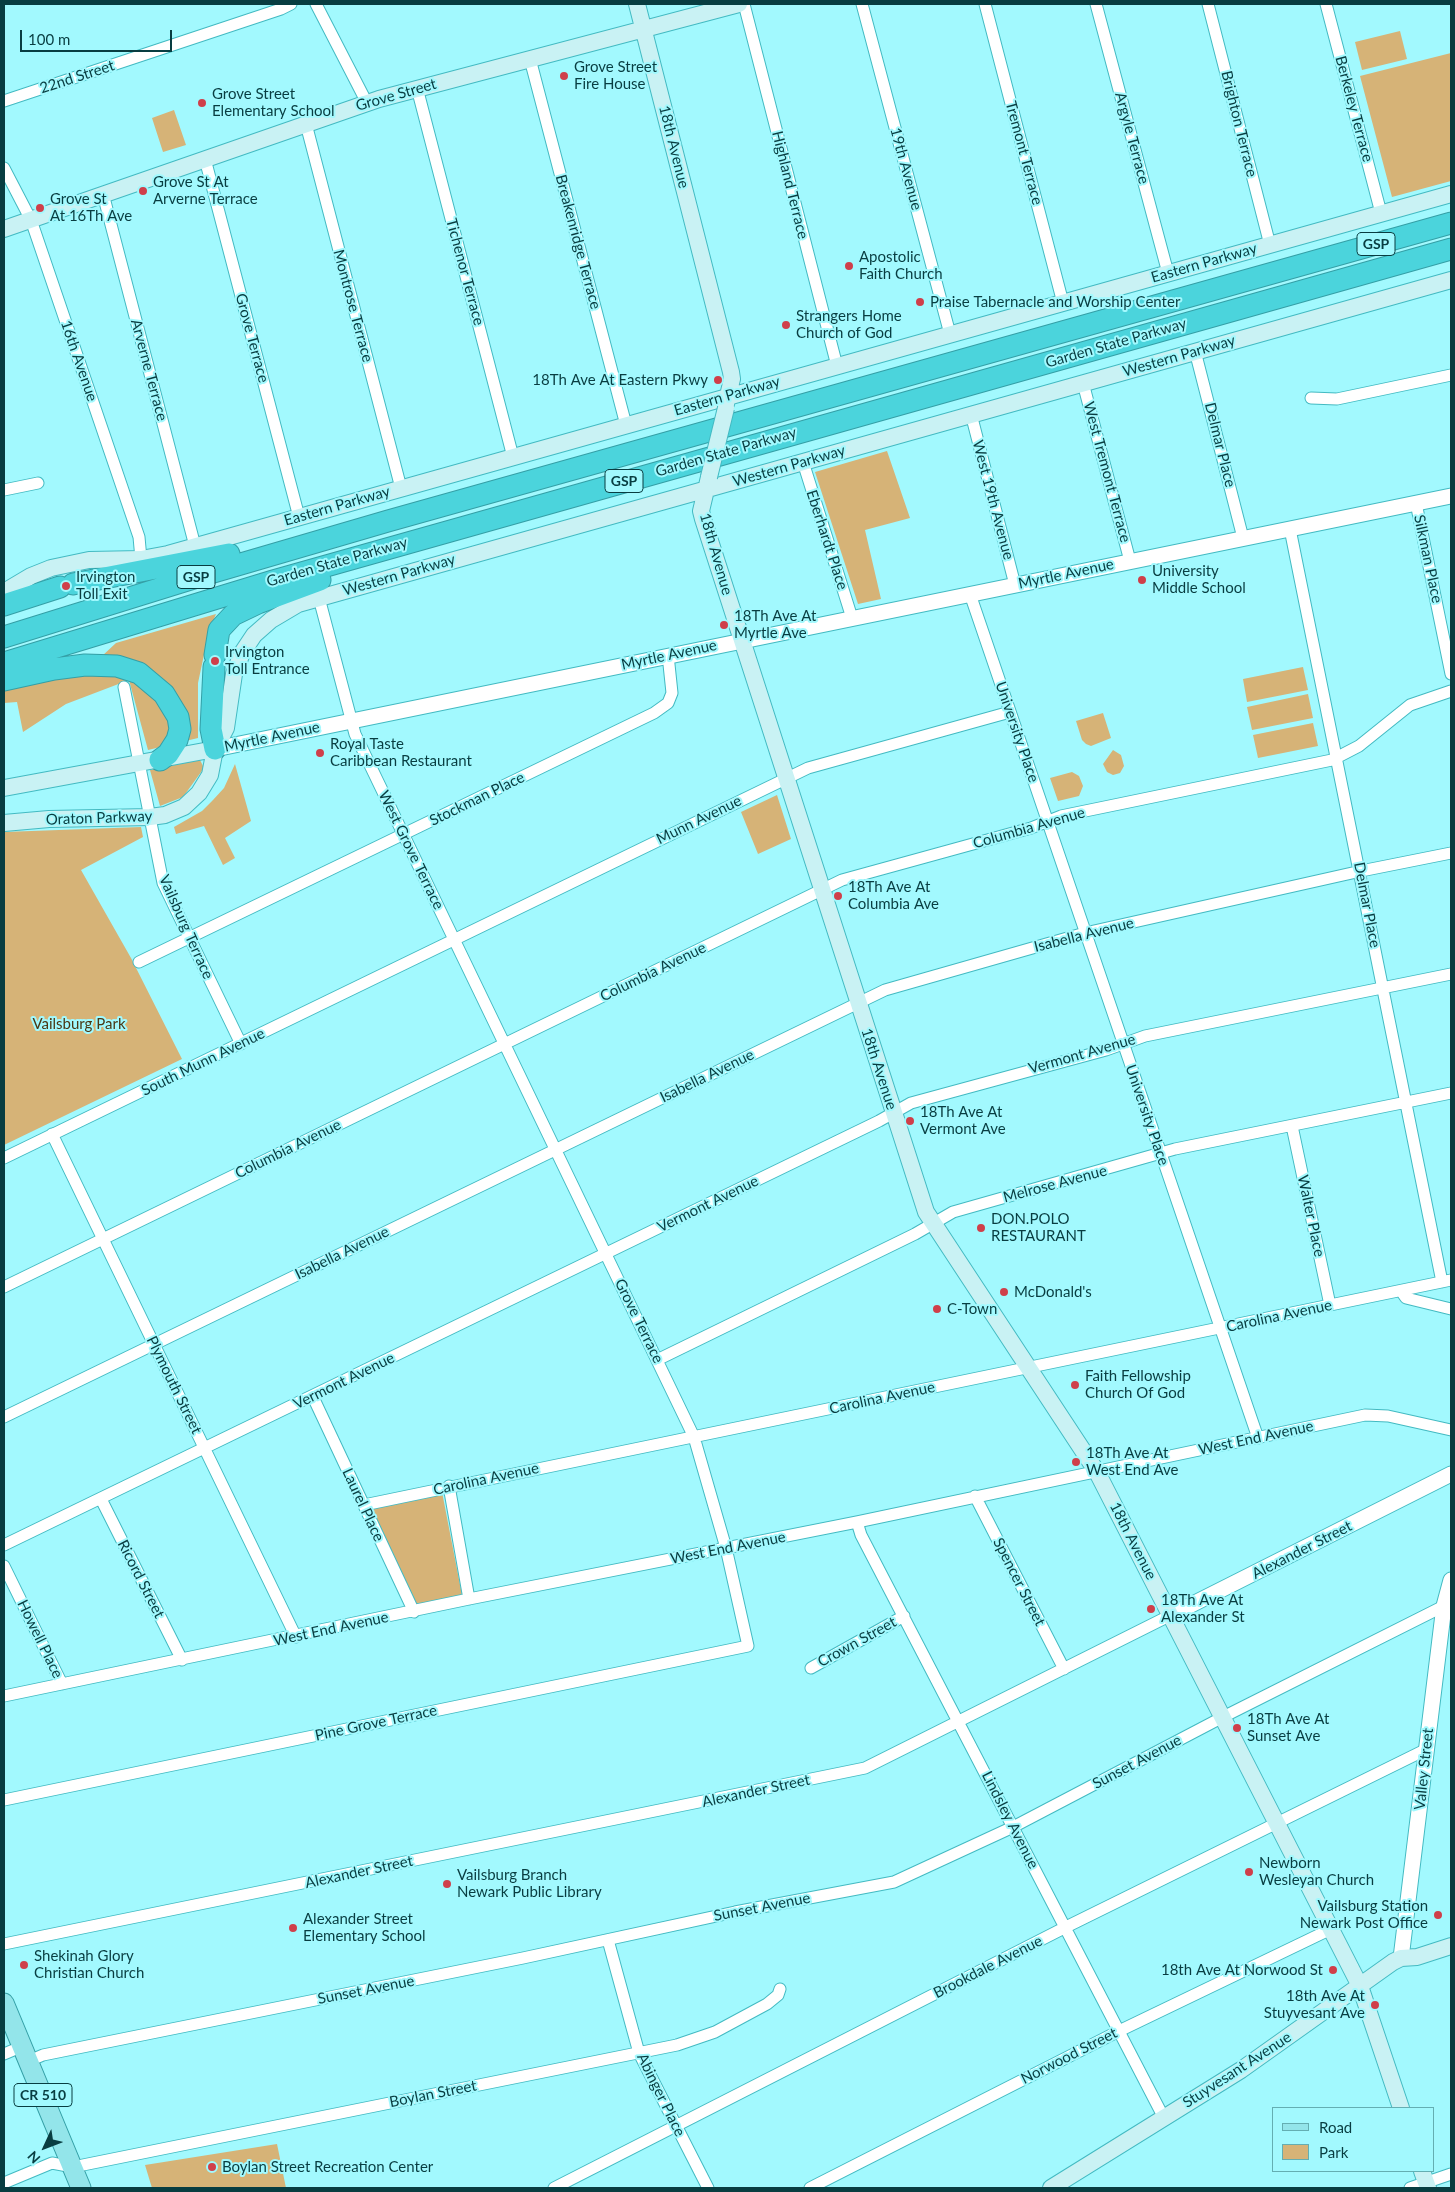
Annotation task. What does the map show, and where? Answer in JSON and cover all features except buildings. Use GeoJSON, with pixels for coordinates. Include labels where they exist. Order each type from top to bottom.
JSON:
{"type":"FeatureCollection","features":[{"type":"Feature","properties":{"kind":"highway"},"geometry":{"type":"LineString","coordinates":[[1300,265],[1451,211]]}},
{"type":"Feature","properties":{"kind":"highway","name":"Garden State Parkway"},"geometry":{"type":"LineString","coordinates":[[4,637],[192,578],[388,521],[1451,223]]}},
{"type":"Feature","properties":{"kind":"highway","name":"Garden State Parkway"},"geometry":{"type":"LineString","coordinates":[[4,663],[240,590],[1451,249]]}},
{"type":"Feature","properties":{"kind":"highway"},"geometry":{"type":"LineString","coordinates":[[1362,274],[1451,260]]}},
{"type":"Feature","properties":{"kind":"highway"},"geometry":{"type":"LineString","coordinates":[[215,750],[211,729],[215,661],[219,630],[225,622],[238,612],[485,520]]}},
{"type":"Feature","properties":{"kind":"highway"},"geometry":{"type":"LineString","coordinates":[[4,605],[66,586],[135,574],[388,521]]}},
{"type":"Feature","properties":{"kind":"highway"},"geometry":{"type":"LineString","coordinates":[[4,680],[54,669],[85,665],[116,666],[139,673],[164,694],[178,717],[180,729],[178,740],[168,754],[150,762]]}},
{"type":"Feature","properties":{"kind":"main road","name":"18th Avenue"},"geometry":{"type":"LineString","coordinates":[[637,4],[731,372],[727,402],[702,511],[703,519],[923,1205],[932,1223],[1098,1472],[1360,1986],[1401,2107]]}},
{"type":"Feature","properties":{"kind":"main road","name":"Grove Street"},"geometry":{"type":"LineString","coordinates":[[4,229],[367,103],[417,88],[740,4]]}},
{"type":"Feature","properties":{"kind":"main road","name":"Eastern Parkway"},"geometry":{"type":"LineString","coordinates":[[4,592],[31,576],[63,565],[89,560],[141,559],[195,546],[626,425],[727,402],[837,366],[1451,194]]}},
{"type":"Feature","properties":{"kind":"main road","name":"Western Parkway"},"geometry":{"type":"LineString","coordinates":[[215,750],[226,728],[234,674],[246,646],[254,635],[277,615],[291,607],[708,483],[803,462],[1451,280]]}},
{"type":"Feature","properties":{"kind":"main road","name":"Myrtle Avenue"},"geometry":{"type":"LineString","coordinates":[[7,790],[215,750]]}},
{"type":"Feature","properties":{"kind":"main road","name":"Oraton Parkway"},"geometry":{"type":"LineString","coordinates":[[4,823],[150,817],[175,812],[192,801],[205,784],[215,750]]}},
{"type":"Feature","properties":{"kind":"main road"},"geometry":{"type":"LineString","coordinates":[[4,809],[10,815],[25,821]]}},
{"type":"Feature","properties":{"kind":"main road","name":"Stuyvesant Avenue"},"geometry":{"type":"LineString","coordinates":[[1051,2188],[1240,2070],[1401,1958],[1417,1956],[1451,1946]]}},
{"type":"Feature","properties":{"kind":"main road","name":"CR 510"},"geometry":{"type":"LineString","coordinates":[[4,2003],[81,2188]]}},
{"type":"Feature","properties":{"kind":"street","name":"22nd Street"},"geometry":{"type":"LineString","coordinates":[[4,101],[281,9],[291,4]]}},
{"type":"Feature","properties":{"kind":"street"},"geometry":{"type":"LineString","coordinates":[[316,4],[367,103]]}},
{"type":"Feature","properties":{"kind":"street","name":"Highland Terrace"},"geometry":{"type":"LineString","coordinates":[[744,4],[837,366]]}},
{"type":"Feature","properties":{"kind":"street","name":"19th Avenue"},"geometry":{"type":"LineString","coordinates":[[862,4],[950,334]]}},
{"type":"Feature","properties":{"kind":"street","name":"Tremont Terrace"},"geometry":{"type":"LineString","coordinates":[[985,4],[1063,302]]}},
{"type":"Feature","properties":{"kind":"street","name":"Argyle Terrace"},"geometry":{"type":"LineString","coordinates":[[1096,4],[1168,273]]}},
{"type":"Feature","properties":{"kind":"street","name":"Brighton Terrace"},"geometry":{"type":"LineString","coordinates":[[1208,4],[1270,244]]}},
{"type":"Feature","properties":{"kind":"street","name":"Berkeley Terrace"},"geometry":{"type":"LineString","coordinates":[[1326,4],[1381,214]]}},
{"type":"Feature","properties":{"kind":"street","name":"Breakenridge Terrace"},"geometry":{"type":"LineString","coordinates":[[530,59],[626,425]]}},
{"type":"Feature","properties":{"kind":"street","name":"Tichenor Terrace"},"geometry":{"type":"LineString","coordinates":[[417,88],[513,457]]}},
{"type":"Feature","properties":{"kind":"street","name":"Montrose Terrace"},"geometry":{"type":"LineString","coordinates":[[306,124],[401,488]]}},
{"type":"Feature","properties":{"kind":"street","name":"Grove Terrace"},"geometry":{"type":"LineString","coordinates":[[205,159],[299,517]]}},
{"type":"Feature","properties":{"kind":"street","name":"16th Avenue"},"geometry":{"type":"LineString","coordinates":[[4,168],[32,220],[139,538],[141,559]]}},
{"type":"Feature","properties":{"kind":"street","name":"Arverne Terrace"},"geometry":{"type":"LineString","coordinates":[[104,194],[195,546]]}},
{"type":"Feature","properties":{"kind":"street","name":"Delmar Place"},"geometry":{"type":"LineString","coordinates":[[1196,351],[1243,538]]}},
{"type":"Feature","properties":{"kind":"street"},"geometry":{"type":"LineString","coordinates":[[1311,398],[1337,399],[1451,375]]}},
{"type":"Feature","properties":{"kind":"street","name":"West Tremont Terrace"},"geometry":{"type":"LineString","coordinates":[[1083,383],[1130,561]]}},
{"type":"Feature","properties":{"kind":"street","name":"West 19th Avenue"},"geometry":{"type":"LineString","coordinates":[[971,414],[1015,585]]}},
{"type":"Feature","properties":{"kind":"street","name":"Eberhardt Place"},"geometry":{"type":"LineString","coordinates":[[803,462],[852,618]]}},
{"type":"Feature","properties":{"kind":"street"},"geometry":{"type":"LineString","coordinates":[[4,490],[38,483]]}},
{"type":"Feature","properties":{"kind":"street","name":"Myrtle Avenue"},"geometry":{"type":"LineString","coordinates":[[215,750],[350,720],[1451,496]]}},
{"type":"Feature","properties":{"kind":"street","name":"Silkman Place"},"geometry":{"type":"LineString","coordinates":[[1416,503],[1451,674]]}},
{"type":"Feature","properties":{"kind":"street","name":"Delmar Place"},"geometry":{"type":"LineString","coordinates":[[1290,529],[1361,871],[1406,1102],[1447,1281]]}},
{"type":"Feature","properties":{"kind":"street","name":"University Place"},"geometry":{"type":"LineString","coordinates":[[970,594],[1258,1438]]}},
{"type":"Feature","properties":{"kind":"street","name":"West Grove Terrace"},"geometry":{"type":"LineString","coordinates":[[318,598],[355,734],[488,1011]]}},
{"type":"Feature","properties":{"kind":"street","name":"Stockman Place"},"geometry":{"type":"LineString","coordinates":[[139,962],[660,710],[668,703],[672,693],[668,656]]}},
{"type":"Feature","properties":{"kind":"street","name":"Vailsburg Terrace"},"geometry":{"type":"LineString","coordinates":[[124,687],[150,762],[150,817],[163,883],[241,1044]]}},
{"type":"Feature","properties":{"kind":"street","name":"Columbia Avenue"},"geometry":{"type":"LineString","coordinates":[[4,1287],[847,878],[1031,828],[1061,816],[1337,758],[1365,742],[1402,710],[1418,701],[1451,691]]}},
{"type":"Feature","properties":{"kind":"street","name":"Munn Avenue"},"geometry":{"type":"LineString","coordinates":[[403,965],[814,766],[1010,712]]}},
{"type":"Feature","properties":{"kind":"street","name":"Isabella Avenue"},"geometry":{"type":"LineString","coordinates":[[4,1416],[858,1002],[896,986],[1086,933],[1361,871],[1451,853]]}},
{"type":"Feature","properties":{"kind":"street","name":"South Munn Avenue"},"geometry":{"type":"LineString","coordinates":[[4,1158],[403,965]]}},
{"type":"Feature","properties":{"kind":"street","name":"Vermont Avenue"},"geometry":{"type":"LineString","coordinates":[[4,1545],[312,1397],[919,1100],[1123,1044],[1145,1036],[1451,974]]}},
{"type":"Feature","properties":{"kind":"street","name":"Grove Terrace"},"geometry":{"type":"LineString","coordinates":[[488,1011],[694,1437],[726,1548],[748,1646]]}},
{"type":"Feature","properties":{"kind":"street","name":"Melrose Avenue"},"geometry":{"type":"LineString","coordinates":[[657,1360],[915,1234],[953,1212],[1161,1154],[1451,1093]]}},
{"type":"Feature","properties":{"kind":"street","name":"Walter Place"},"geometry":{"type":"LineString","coordinates":[[1292,1126],[1330,1306]]}},
{"type":"Feature","properties":{"kind":"street","name":"Plymouth Street"},"geometry":{"type":"LineString","coordinates":[[52,1134],[296,1637]]}},
{"type":"Feature","properties":{"kind":"street","name":"Carolina Avenue"},"geometry":{"type":"LineString","coordinates":[[364,1505],[1447,1281]]}},
{"type":"Feature","properties":{"kind":"street"},"geometry":{"type":"LineString","coordinates":[[1401,1291],[1406,1298],[1451,1309]]}},
{"type":"Feature","properties":{"kind":"street","name":"Laurel Place"},"geometry":{"type":"LineString","coordinates":[[312,1397],[414,1612]]}},
{"type":"Feature","properties":{"kind":"street","name":"West End Avenue"},"geometry":{"type":"LineString","coordinates":[[4,1696],[296,1637],[468,1599],[857,1522],[1365,1416],[1388,1416],[1451,1430]]}},
{"type":"Feature","properties":{"kind":"street","name":"Alexander Street"},"geometry":{"type":"LineString","coordinates":[[4,1944],[865,1768],[1451,1474]]}},
{"type":"Feature","properties":{"kind":"street"},"geometry":{"type":"LineString","coordinates":[[449,1486],[468,1599]]}},
{"type":"Feature","properties":{"kind":"street","name":"Spencer Street"},"geometry":{"type":"LineString","coordinates":[[975,1496],[1064,1669]]}},
{"type":"Feature","properties":{"kind":"street","name":"Ricord Street"},"geometry":{"type":"LineString","coordinates":[[101,1499],[182,1660]]}},
{"type":"Feature","properties":{"kind":"street","name":"Lindsley Avenue"},"geometry":{"type":"LineString","coordinates":[[857,1522],[861,1535],[1164,2118]]}},
{"type":"Feature","properties":{"kind":"street","name":"Howell Place"},"geometry":{"type":"LineString","coordinates":[[4,1566],[62,1684]]}},
{"type":"Feature","properties":{"kind":"street","name":"Valley Street"},"geometry":{"type":"LineString","coordinates":[[1401,1958],[1405,1941],[1444,1606],[1451,1580]]}},
{"type":"Feature","properties":{"kind":"street","name":"Sunset Avenue"},"geometry":{"type":"LineString","coordinates":[[4,2054],[26,2053],[42,2055],[608,1940],[735,1912],[894,1882],[1013,1827],[1223,1717],[1444,1606]]}},
{"type":"Feature","properties":{"kind":"street","name":"Crown Street"},"geometry":{"type":"LineString","coordinates":[[811,1668],[904,1616]]}},
{"type":"Feature","properties":{"kind":"street","name":"Pine Grove Terrace"},"geometry":{"type":"LineString","coordinates":[[4,1800],[748,1646]]}},
{"type":"Feature","properties":{"kind":"street","name":"Brookdale Avenue"},"geometry":{"type":"LineString","coordinates":[[554,2188],[1065,1927],[1426,1750]]}},
{"type":"Feature","properties":{"kind":"street","name":"Norwood Street"},"geometry":{"type":"LineString","coordinates":[[810,2188],[1119,2031],[1331,1930]]}},
{"type":"Feature","properties":{"kind":"street","name":"Abinger Place"},"geometry":{"type":"LineString","coordinates":[[608,1940],[639,2053],[708,2188]]}},
{"type":"Feature","properties":{"kind":"street","name":"Boylan Street"},"geometry":{"type":"LineString","coordinates":[[4,2183],[52,2163],[73,2167],[677,2044],[715,2032],[767,2004],[778,1995],[780,1989]]}},
{"type":"Feature","properties":{"kind":"street"},"geometry":{"type":"LineString","coordinates":[[1410,2188],[1451,2174]]}},
{"type":"Feature","properties":{"kind":"green space"},"geometry":{"type":"Polygon","coordinates":[[[1400,31],[1407,59],[1362,70],[1355,42],[1400,31]]]}},
{"type":"Feature","properties":{"kind":"green space"},"geometry":{"type":"Polygon","coordinates":[[[1451,53],[1451,181],[1392,197],[1360,76],[1451,53]]]}},
{"type":"Feature","properties":{"kind":"green space"},"geometry":{"type":"Polygon","coordinates":[[[174,110],[186,145],[163,152],[152,118],[174,110]]]}},
{"type":"Feature","properties":{"kind":"green space"},"geometry":{"type":"Polygon","coordinates":[[[887,451],[910,518],[865,530],[881,599],[858,604],[815,472],[887,451]]]}},
{"type":"Feature","properties":{"kind":"green space"},"geometry":{"type":"Polygon","coordinates":[[[216,614],[209,631],[198,683],[198,738],[148,750],[129,680],[66,704],[23,732],[17,702],[4,703],[4,686],[87,670],[116,643],[216,614]]]}},
{"type":"Feature","properties":{"kind":"green space"},"geometry":{"type":"Polygon","coordinates":[[[1303,667],[1308,690],[1247,702],[1243,679],[1303,667]]]}},
{"type":"Feature","properties":{"kind":"green space"},"geometry":{"type":"Polygon","coordinates":[[[1308,694],[1313,718],[1252,730],[1247,707],[1308,694]]]}},
{"type":"Feature","properties":{"kind":"green space"},"geometry":{"type":"Polygon","coordinates":[[[1103,713],[1111,738],[1091,746],[1086,744],[1082,740],[1076,721],[1103,713]]]}},
{"type":"Feature","properties":{"kind":"green space"},"geometry":{"type":"Polygon","coordinates":[[[1313,723],[1318,746],[1258,758],[1253,735],[1313,723]]]}},
{"type":"Feature","properties":{"kind":"green space"},"geometry":{"type":"Polygon","coordinates":[[[1113,750],[1121,755],[1124,766],[1120,773],[1113,775],[1107,772],[1103,764],[1113,750]]]}},
{"type":"Feature","properties":{"kind":"green space"},"geometry":{"type":"Polygon","coordinates":[[[200,760],[204,768],[183,797],[160,806],[150,770],[200,760]]]}},
{"type":"Feature","properties":{"kind":"green space"},"geometry":{"type":"Polygon","coordinates":[[[235,764],[251,821],[225,838],[235,858],[223,865],[204,826],[176,834],[174,827],[202,811],[213,800],[224,788],[235,764]]]}},
{"type":"Feature","properties":{"kind":"green space"},"geometry":{"type":"Polygon","coordinates":[[[1072,772],[1079,776],[1083,786],[1079,796],[1058,801],[1050,778],[1072,772]]]}},
{"type":"Feature","properties":{"kind":"green space"},"geometry":{"type":"Polygon","coordinates":[[[777,795],[791,839],[758,854],[741,812],[777,795]]]}},
{"type":"Feature","properties":{"kind":"green space","name":"Vailsburg Park"},"geometry":{"type":"Polygon","coordinates":[[[141,827],[143,837],[81,870],[131,958],[182,1059],[4,1145],[4,832],[141,827]]]}},
{"type":"Feature","properties":{"kind":"green space"},"geometry":{"type":"Polygon","coordinates":[[[442,1492],[463,1600],[415,1609],[368,1507],[442,1492]]]}},
{"type":"Feature","properties":{"kind":"green space"},"geometry":{"type":"Polygon","coordinates":[[[277,2144],[286,2188],[152,2188],[145,2165],[277,2144]]]}},
{"type":"Feature","properties":{"kind":"place","name":"Grove Street Fire House"},"geometry":{"type":"Point","coordinates":[564,76]}},
{"type":"Feature","properties":{"kind":"place","name":"Grove Street Elementary School"},"geometry":{"type":"Point","coordinates":[202,103]}},
{"type":"Feature","properties":{"kind":"place","name":"Grove St At Arverne Terrace"},"geometry":{"type":"Point","coordinates":[143,191]}},
{"type":"Feature","properties":{"kind":"place","name":"Grove St At 16Th Ave"},"geometry":{"type":"Point","coordinates":[40,208]}},
{"type":"Feature","properties":{"kind":"place","name":"Apostolic Faith Church"},"geometry":{"type":"Point","coordinates":[849,266]}},
{"type":"Feature","properties":{"kind":"place","name":"Praise Tabernacle and Worship Center"},"geometry":{"type":"Point","coordinates":[920,302]}},
{"type":"Feature","properties":{"kind":"place","name":"Strangers Home Church of God"},"geometry":{"type":"Point","coordinates":[786,325]}},
{"type":"Feature","properties":{"kind":"place","name":"18Th Ave At Eastern Pkwy"},"geometry":{"type":"Point","coordinates":[718,380]}},
{"type":"Feature","properties":{"kind":"place","name":"University Middle School"},"geometry":{"type":"Point","coordinates":[1142,580]}},
{"type":"Feature","properties":{"kind":"place","name":"Irvington Toll Exit"},"geometry":{"type":"Point","coordinates":[66,586]}},
{"type":"Feature","properties":{"kind":"place","name":"18Th Ave At Myrtle Ave"},"geometry":{"type":"Point","coordinates":[724,625]}},
{"type":"Feature","properties":{"kind":"place","name":"Irvington Toll Entrance"},"geometry":{"type":"Point","coordinates":[215,661]}},
{"type":"Feature","properties":{"kind":"place","name":"Royal Taste Caribbean Restaurant"},"geometry":{"type":"Point","coordinates":[320,753]}},
{"type":"Feature","properties":{"kind":"place","name":"18Th Ave At Columbia Ave"},"geometry":{"type":"Point","coordinates":[838,896]}},
{"type":"Feature","properties":{"kind":"place","name":"18Th Ave At Vermont Ave"},"geometry":{"type":"Point","coordinates":[910,1121]}},
{"type":"Feature","properties":{"kind":"place","name":"DON.POLO RESTAURANT"},"geometry":{"type":"Point","coordinates":[981,1228]}},
{"type":"Feature","properties":{"kind":"place","name":"McDonald's"},"geometry":{"type":"Point","coordinates":[1004,1292]}},
{"type":"Feature","properties":{"kind":"place","name":"C-Town"},"geometry":{"type":"Point","coordinates":[937,1309]}},
{"type":"Feature","properties":{"kind":"place","name":"Faith Fellowship Church Of God"},"geometry":{"type":"Point","coordinates":[1075,1385]}},
{"type":"Feature","properties":{"kind":"place","name":"18Th Ave At West End Ave"},"geometry":{"type":"Point","coordinates":[1076,1462]}},
{"type":"Feature","properties":{"kind":"place","name":"18Th Ave At Alexander St"},"geometry":{"type":"Point","coordinates":[1151,1609]}},
{"type":"Feature","properties":{"kind":"place","name":"18Th Ave At Sunset Ave"},"geometry":{"type":"Point","coordinates":[1237,1728]}},
{"type":"Feature","properties":{"kind":"place","name":"Newborn Wesleyan Church"},"geometry":{"type":"Point","coordinates":[1249,1872]}},
{"type":"Feature","properties":{"kind":"place","name":"Vailsburg Branch Newark Public Library"},"geometry":{"type":"Point","coordinates":[447,1884]}},
{"type":"Feature","properties":{"kind":"place","name":"Vailsburg Station Newark Post Office"},"geometry":{"type":"Point","coordinates":[1438,1915]}},
{"type":"Feature","properties":{"kind":"place","name":"Alexander Street Elementary School"},"geometry":{"type":"Point","coordinates":[293,1928]}},
{"type":"Feature","properties":{"kind":"place","name":"Shekinah Glory Christian Church"},"geometry":{"type":"Point","coordinates":[24,1965]}},
{"type":"Feature","properties":{"kind":"place","name":"18th Ave At Norwood St"},"geometry":{"type":"Point","coordinates":[1333,1970]}},
{"type":"Feature","properties":{"kind":"place","name":"18th Ave At Stuyvesant Ave"},"geometry":{"type":"Point","coordinates":[1375,2005]}},
{"type":"Feature","properties":{"kind":"place","name":"Boylan Street Recreation Center"},"geometry":{"type":"Point","coordinates":[212,2167]}}]}
